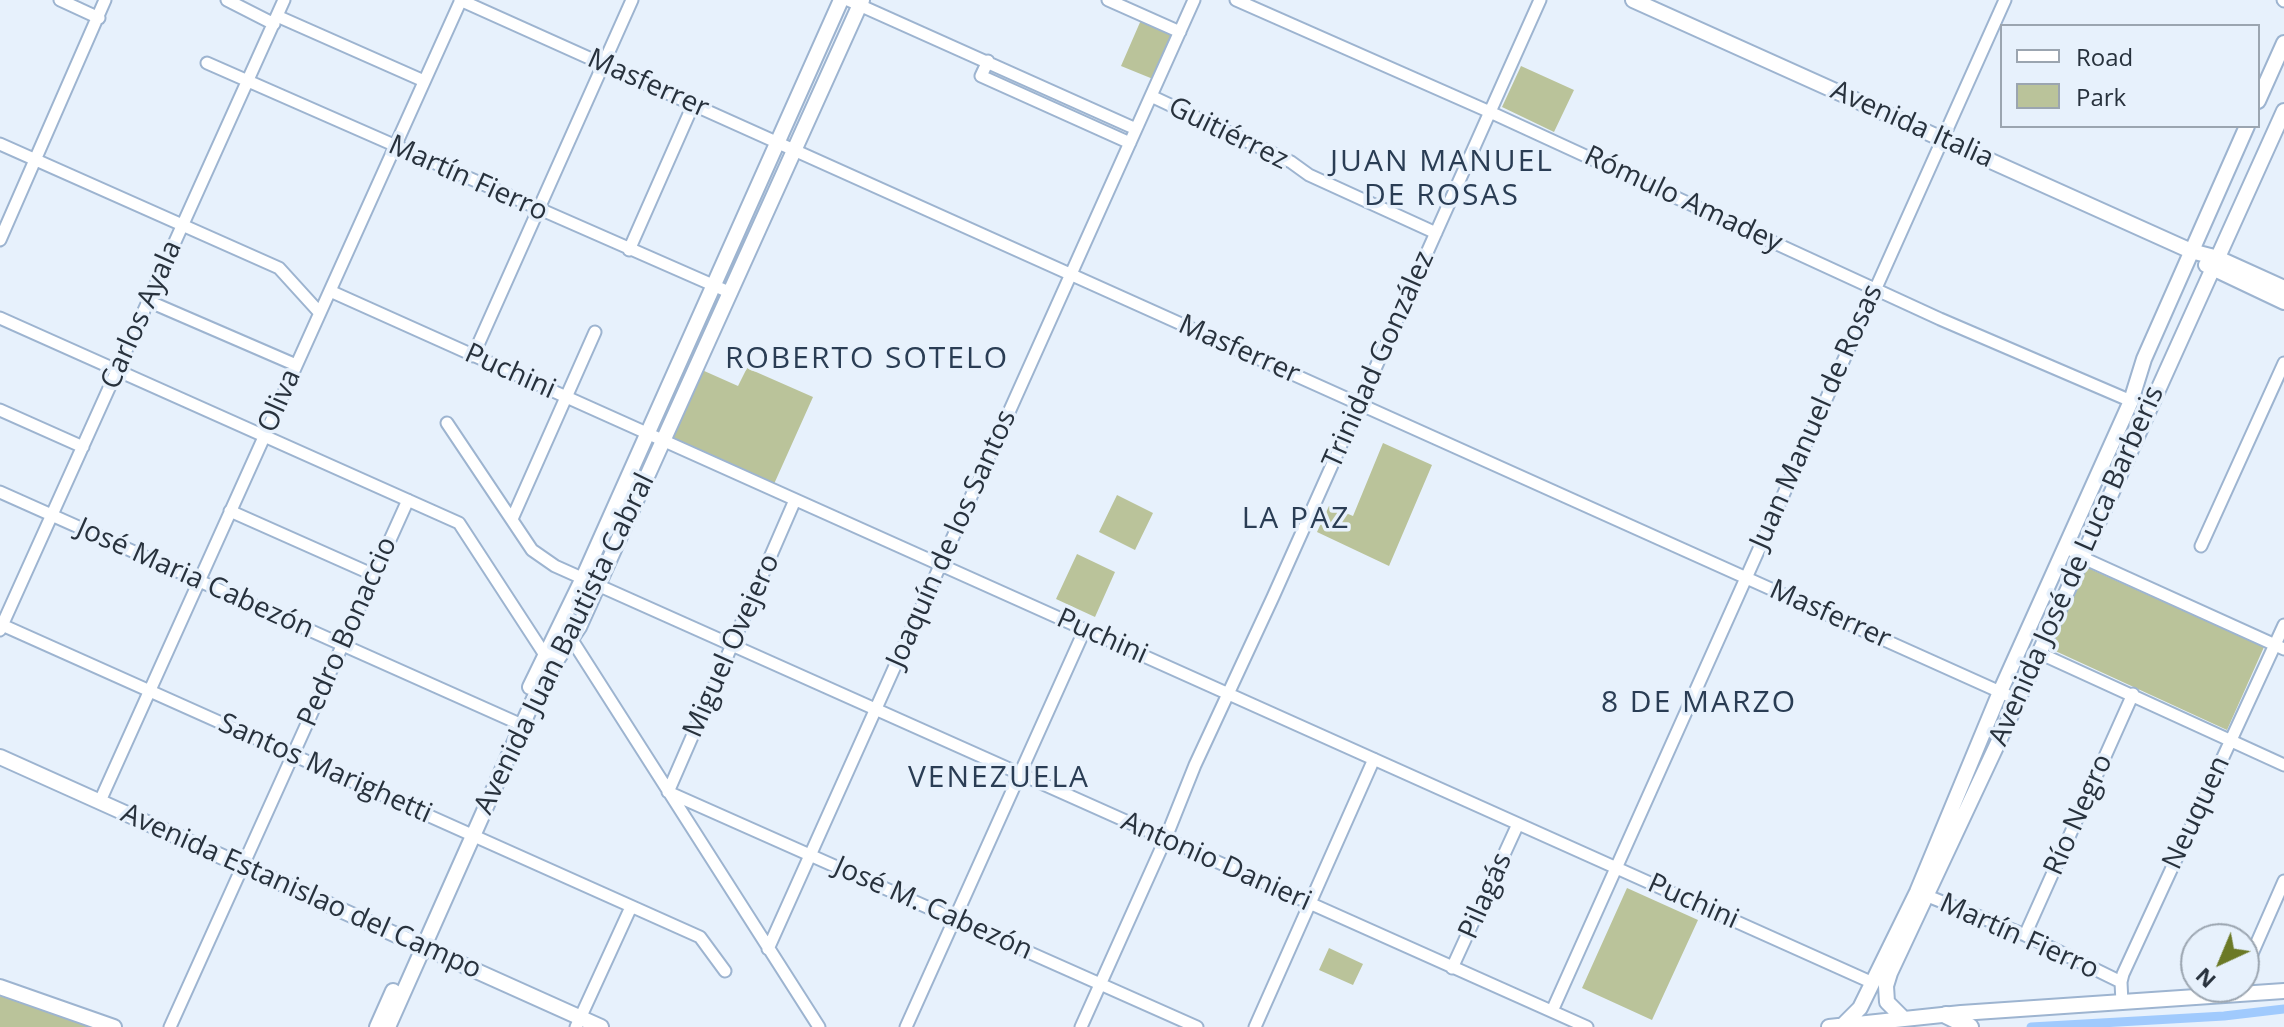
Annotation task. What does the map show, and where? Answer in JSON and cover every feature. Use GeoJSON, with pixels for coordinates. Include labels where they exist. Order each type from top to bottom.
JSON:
{"type":"FeatureCollection","features":[{"type":"Feature","properties":{"kind":"highway"},"geometry":{"type":"LineString","coordinates":[[1946,1015],[1970,1027]]}},
{"type":"Feature","properties":{"kind":"main road","name":"Avenida Juan Bautista Cabral"},"geometry":{"type":"LineString","coordinates":[[388,1027],[419,945],[545,655],[583,578],[841,0]]}},
{"type":"Feature","properties":{"kind":"main road","name":"Avenida Italia"},"geometry":{"type":"LineString","coordinates":[[1633,0],[2191,251],[2284,302]]}},
{"type":"Feature","properties":{"kind":"main road","name":"Avenida Juan Bautista Cabral"},"geometry":{"type":"LineString","coordinates":[[518,723],[541,683],[572,640],[599,585],[796,151],[857,2]]}},
{"type":"Feature","properties":{"kind":"main road"},"geometry":{"type":"LineString","coordinates":[[2260,97],[2284,43]]}},
{"type":"Feature","properties":{"kind":"main road","name":"Avenida José de Luca Barberis"},"geometry":{"type":"LineString","coordinates":[[1836,1026],[1860,1008],[1922,894],[2018,700],[2282,119]]}},
{"type":"Feature","properties":{"kind":"main road","name":"Avenida José de Luca Barberis"},"geometry":{"type":"LineString","coordinates":[[1903,1018],[1887,1002],[1886,986],[1890,973],[2000,692],[2131,401],[2144,359],[2246,128]]}},
{"type":"Feature","properties":{"kind":"main road","name":"Avenida Italia"},"geometry":{"type":"LineString","coordinates":[[2214,264],[2284,288]]}},
{"type":"Feature","properties":{"kind":"main road","name":"Avenida Estanislao del Campo"},"geometry":{"type":"LineString","coordinates":[[0,757],[419,945],[578,1022],[601,1027]]}},
{"type":"Feature","properties":{"kind":"main road","name":"Avenida Juan Bautista Cabral"},"geometry":{"type":"LineString","coordinates":[[377,1027],[419,945]]}},
{"type":"Feature","properties":{"kind":"main road"},"geometry":{"type":"LineString","coordinates":[[0,987],[114,1027]]}},
{"type":"Feature","properties":{"kind":"main road"},"geometry":{"type":"LineString","coordinates":[[2260,991],[2284,991]]}},
{"type":"Feature","properties":{"kind":"main road"},"geometry":{"type":"LineString","coordinates":[[1836,1026],[2180,997]]}},
{"type":"Feature","properties":{"kind":"street"},"geometry":{"type":"LineString","coordinates":[[60,0],[99,18]]}},
{"type":"Feature","properties":{"kind":"street"},"geometry":{"type":"LineString","coordinates":[[0,240],[105,0]]}},
{"type":"Feature","properties":{"kind":"street"},"geometry":{"type":"LineString","coordinates":[[227,0],[424,81]]}},
{"type":"Feature","properties":{"kind":"street","name":"Carlos Ayala"},"geometry":{"type":"LineString","coordinates":[[1,626],[284,0]]}},
{"type":"Feature","properties":{"kind":"street","name":"Masferrer"},"geometry":{"type":"LineString","coordinates":[[461,0],[2018,700]]}},
{"type":"Feature","properties":{"kind":"street","name":"Oliva"},"geometry":{"type":"LineString","coordinates":[[100,801],[461,0]]}},
{"type":"Feature","properties":{"kind":"street"},"geometry":{"type":"LineString","coordinates":[[473,356],[632,0]]}},
{"type":"Feature","properties":{"kind":"street"},"geometry":{"type":"LineString","coordinates":[[1108,0],[1147,11],[1180,32]]}},
{"type":"Feature","properties":{"kind":"street","name":"Joaquín de los Santos"},"geometry":{"type":"LineString","coordinates":[[768,949],[1194,0]]}},
{"type":"Feature","properties":{"kind":"street","name":"Rómulo Amadey"},"geometry":{"type":"LineString","coordinates":[[1236,0],[1490,112],[1949,323],[2131,401]]}},
{"type":"Feature","properties":{"kind":"street","name":"Trinidad González"},"geometry":{"type":"LineString","coordinates":[[1081,1027],[1165,840],[1195,765],[1540,0]]}},
{"type":"Feature","properties":{"kind":"street","name":"Juan Manuel de Rosas"},"geometry":{"type":"LineString","coordinates":[[1552,1011],[2005,0]]}},
{"type":"Feature","properties":{"kind":"street","name":"Guitiérrez"},"geometry":{"type":"LineString","coordinates":[[857,2],[1136,129]]}},
{"type":"Feature","properties":{"kind":"street"},"geometry":{"type":"LineString","coordinates":[[988,61],[981,76],[1130,143]]}},
{"type":"Feature","properties":{"kind":"street","name":"Martín Fierro"},"geometry":{"type":"LineString","coordinates":[[207,63],[731,293]]}},
{"type":"Feature","properties":{"kind":"street","name":"Guitiérrez"},"geometry":{"type":"LineString","coordinates":[[1151,96],[1291,162],[1309,175],[1436,233]]}},
{"type":"Feature","properties":{"kind":"street"},"geometry":{"type":"LineString","coordinates":[[629,250],[693,105]]}},
{"type":"Feature","properties":{"kind":"street"},"geometry":{"type":"LineString","coordinates":[[0,144],[279,268],[319,312]]}},
{"type":"Feature","properties":{"kind":"street","name":"Puchini"},"geometry":{"type":"LineString","coordinates":[[330,291],[1873,983]]}},
{"type":"Feature","properties":{"kind":"street"},"geometry":{"type":"LineString","coordinates":[[148,301],[296,365]]}},
{"type":"Feature","properties":{"kind":"street"},"geometry":{"type":"LineString","coordinates":[[0,318],[459,523],[545,655]]}},
{"type":"Feature","properties":{"kind":"street"},"geometry":{"type":"LineString","coordinates":[[512,519],[595,332]]}},
{"type":"Feature","properties":{"kind":"street"},"geometry":{"type":"LineString","coordinates":[[2201,546],[2284,363]]}},
{"type":"Feature","properties":{"kind":"street"},"geometry":{"type":"LineString","coordinates":[[0,410],[83,447]]}},
{"type":"Feature","properties":{"kind":"street","name":"Antonio Danieri"},"geometry":{"type":"LineString","coordinates":[[447,423],[532,550],[555,566],[1587,1027]]}},
{"type":"Feature","properties":{"kind":"street","name":"José Maria Cabezón"},"geometry":{"type":"LineString","coordinates":[[0,492],[518,723]]}},
{"type":"Feature","properties":{"kind":"street","name":"Pedro Bonaccio"},"geometry":{"type":"LineString","coordinates":[[170,1027],[408,500]]}},
{"type":"Feature","properties":{"kind":"street","name":"Miguel Ovejero"},"geometry":{"type":"LineString","coordinates":[[668,792],[795,500]]}},
{"type":"Feature","properties":{"kind":"street"},"geometry":{"type":"LineString","coordinates":[[230,511],[374,575]]}},
{"type":"Feature","properties":{"kind":"street"},"geometry":{"type":"LineString","coordinates":[[2066,546],[2081,557],[2280,647]]}},
{"type":"Feature","properties":{"kind":"street","name":"Neuquen"},"geometry":{"type":"LineString","coordinates":[[2122,1003],[2121,982],[2231,740],[2280,647],[2284,625]]}},
{"type":"Feature","properties":{"kind":"street","name":"Santos Marighetti"},"geometry":{"type":"LineString","coordinates":[[1,626],[700,937],[725,971]]}},
{"type":"Feature","properties":{"kind":"street"},"geometry":{"type":"LineString","coordinates":[[906,1027],[1085,629]]}},
{"type":"Feature","properties":{"kind":"street"},"geometry":{"type":"LineString","coordinates":[[572,640],[819,1027]]}},
{"type":"Feature","properties":{"kind":"street"},"geometry":{"type":"LineString","coordinates":[[2039,653],[2284,765]]}},
{"type":"Feature","properties":{"kind":"street","name":"Río Negro"},"geometry":{"type":"LineString","coordinates":[[2025,935],[2133,694]]}},
{"type":"Feature","properties":{"kind":"street"},"geometry":{"type":"LineString","coordinates":[[1255,1027],[1374,759]]}},
{"type":"Feature","properties":{"kind":"street","name":"José M. Cabezón"},"geometry":{"type":"LineString","coordinates":[[668,792],[1197,1027]]}},
{"type":"Feature","properties":{"kind":"street","name":"Pilagás"},"geometry":{"type":"LineString","coordinates":[[1452,968],[1518,824]]}},
{"type":"Feature","properties":{"kind":"street"},"geometry":{"type":"LineString","coordinates":[[2260,936],[2284,881]]}},
{"type":"Feature","properties":{"kind":"street","name":"Martín Fierro"},"geometry":{"type":"LineString","coordinates":[[1922,894],[2025,935],[2121,982]]}},
{"type":"Feature","properties":{"kind":"street"},"geometry":{"type":"LineString","coordinates":[[578,1022],[631,907]]}},
{"type":"Feature","properties":{"kind":"green space"},"geometry":{"type":"Polygon","coordinates":[[[1141,20],[1173,34],[1153,79],[1121,66],[1141,20]]]}},
{"type":"Feature","properties":{"kind":"green space"},"geometry":{"type":"Polygon","coordinates":[[[1521,66],[1574,90],[1554,132],[1502,107],[1521,66]]]}},
{"type":"Feature","properties":{"kind":"green space"},"geometry":{"type":"Polygon","coordinates":[[[747,368],[813,397],[774,484],[671,438],[702,370],[738,386],[747,368]]]}},
{"type":"Feature","properties":{"kind":"green space"},"geometry":{"type":"Polygon","coordinates":[[[1383,443],[1432,465],[1389,566],[1317,532],[1329,506],[1353,516],[1383,443]]]}},
{"type":"Feature","properties":{"kind":"green space"},"geometry":{"type":"Polygon","coordinates":[[[1117,495],[1153,513],[1135,550],[1099,532],[1117,495]]]}},
{"type":"Feature","properties":{"kind":"green space"},"geometry":{"type":"Polygon","coordinates":[[[1077,554],[1115,572],[1095,617],[1056,599],[1077,554]]]}},
{"type":"Feature","properties":{"kind":"green space"},"geometry":{"type":"Polygon","coordinates":[[[2086,567],[2264,647],[2227,730],[2051,649],[2086,567]]]}},
{"type":"Feature","properties":{"kind":"green space"},"geometry":{"type":"Polygon","coordinates":[[[1627,888],[1698,920],[1652,1020],[1582,988],[1627,888]]]}},
{"type":"Feature","properties":{"kind":"green space"},"geometry":{"type":"Polygon","coordinates":[[[1329,948],[1363,964],[1353,985],[1319,970],[1329,948]]]}},
{"type":"Feature","properties":{"kind":"green space"},"geometry":{"type":"Polygon","coordinates":[[[0,996],[38,1008],[95,1027],[0,1027],[0,996]]]}},
{"type":"Feature","properties":{"kind":"waterway"},"geometry":{"type":"LineString","coordinates":[[2031,1027],[2224,1016],[2284,1009]]}},
{"type":"Feature","properties":{"kind":"district","name":"JUAN MANUEL DE ROSAS"},"geometry":{"type":"Point","coordinates":[1442,179]}},
{"type":"Feature","properties":{"kind":"district","name":"ROBERTO SOTELO"},"geometry":{"type":"Point","coordinates":[867,359]}},
{"type":"Feature","properties":{"kind":"district","name":"LA PAZ"},"geometry":{"type":"Point","coordinates":[1296,519]}},
{"type":"Feature","properties":{"kind":"district","name":"8 DE MARZO"},"geometry":{"type":"Point","coordinates":[1699,703]}},
{"type":"Feature","properties":{"kind":"district","name":"VENEZUELA"},"geometry":{"type":"Point","coordinates":[999,778]}}]}
